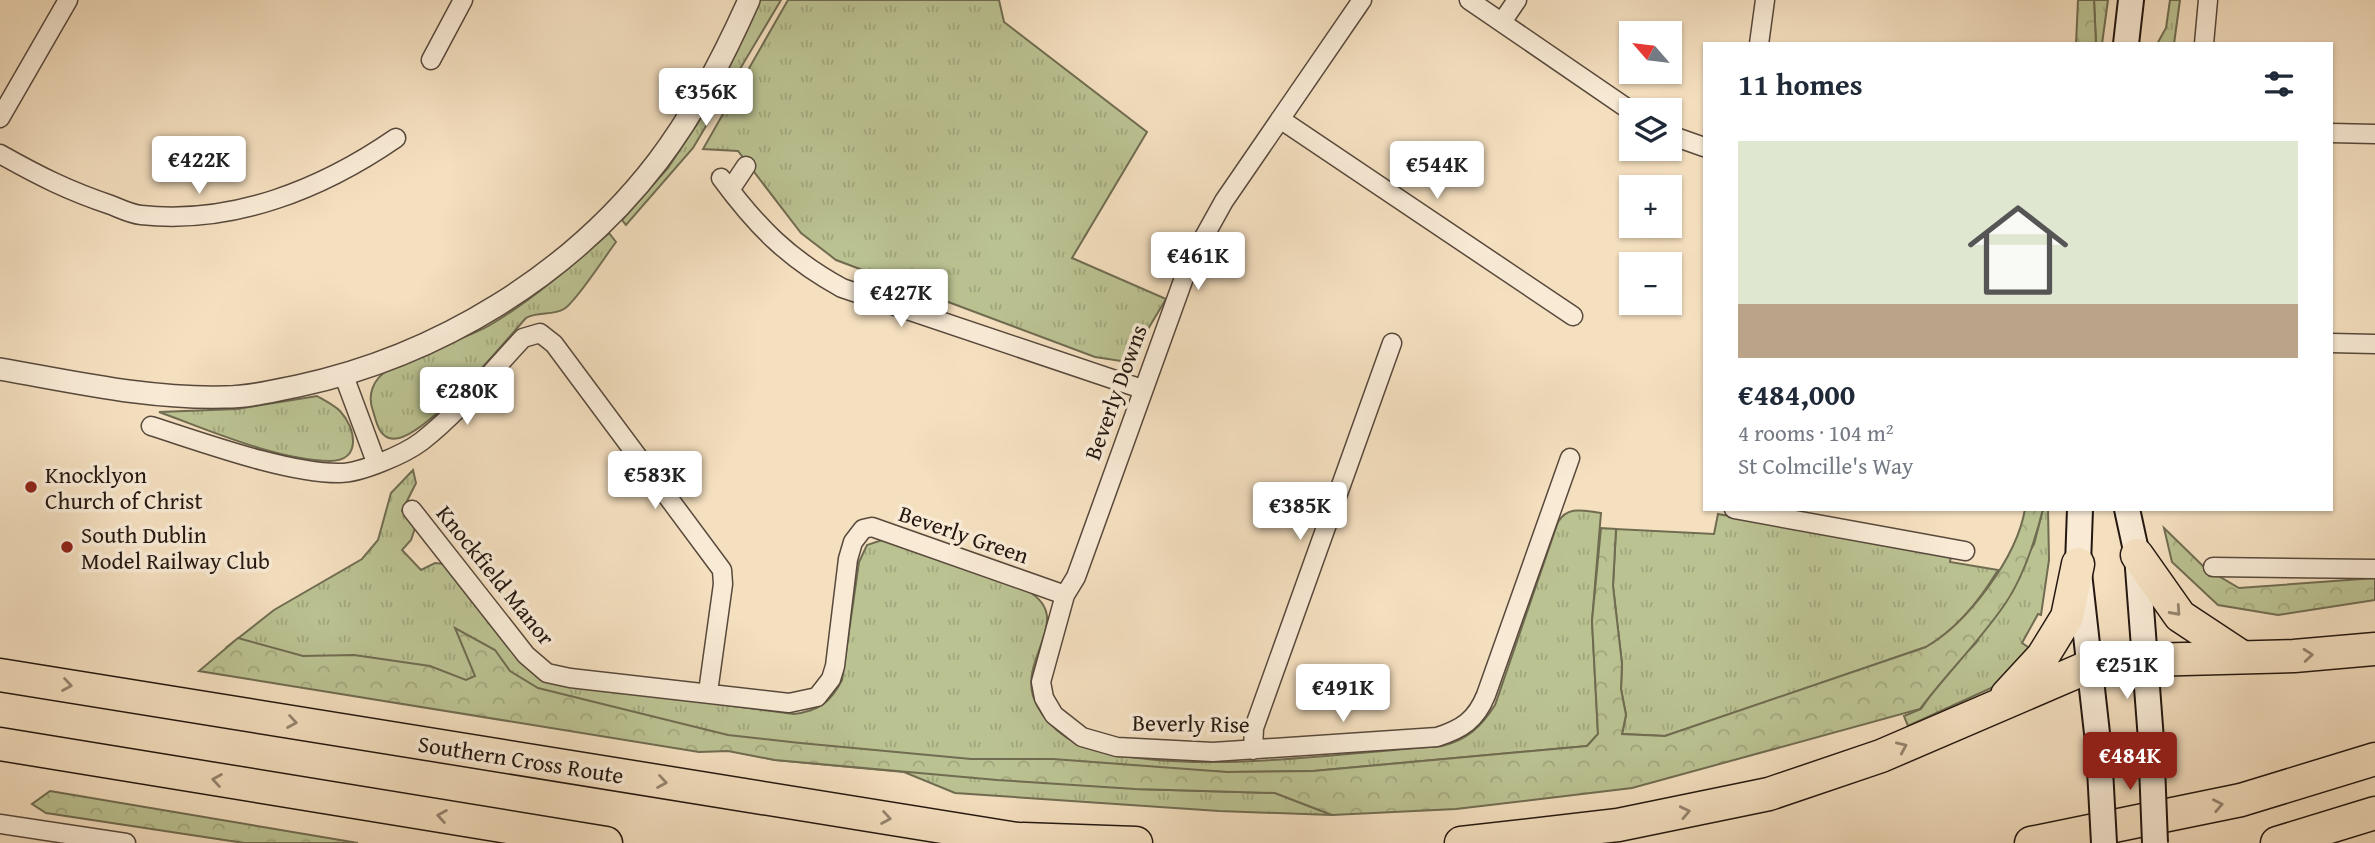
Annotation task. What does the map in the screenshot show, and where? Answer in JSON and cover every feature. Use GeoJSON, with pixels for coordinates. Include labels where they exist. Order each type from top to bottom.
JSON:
{"type":"FeatureCollection","features":[{"type":"Feature","properties":{"kind":"highway"},"geometry":{"type":"LineString","coordinates":[[2137,555],[2180,616],[2242,657]]}},
{"type":"Feature","properties":{"kind":"highway"},"geometry":{"type":"LineString","coordinates":[[1996,707],[2043,656],[2067,617],[2078,564]]}},
{"type":"Feature","properties":{"kind":"highway"},"geometry":{"type":"LineString","coordinates":[[1461,843],[1618,825],[1769,794],[1881,756],[2088,667],[2147,660],[2375,649]]}},
{"type":"Feature","properties":{"kind":"highway","name":"Southern Cross Route"},"geometry":{"type":"LineString","coordinates":[[0,675],[1028,841],[1136,843]]}},
{"type":"Feature","properties":{"kind":"highway"},"geometry":{"type":"LineString","coordinates":[[0,744],[606,843]]}},
{"type":"Feature","properties":{"kind":"highway"},"geometry":{"type":"LineString","coordinates":[[2031,843],[2241,800],[2375,759]]}},
{"type":"Feature","properties":{"kind":"highway"},"geometry":{"type":"LineString","coordinates":[[2277,843],[2375,813]]}},
{"type":"Feature","properties":{"kind":"main road"},"geometry":{"type":"LineString","coordinates":[[2126,42],[2131,0]]}},
{"type":"Feature","properties":{"kind":"main road"},"geometry":{"type":"LineString","coordinates":[[2080,511],[2078,564],[2099,751],[2104,843]]}},
{"type":"Feature","properties":{"kind":"main road"},"geometry":{"type":"LineString","coordinates":[[2127,511],[2137,555],[2147,660],[2155,843]]}},
{"type":"Feature","properties":{"kind":"street"},"geometry":{"type":"LineString","coordinates":[[0,118],[68,0]]}},
{"type":"Feature","properties":{"kind":"street"},"geometry":{"type":"LineString","coordinates":[[431,60],[463,0]]}},
{"type":"Feature","properties":{"kind":"street"},"geometry":{"type":"LineString","coordinates":[[0,369],[119,391],[167,396],[228,397],[344,376],[439,338],[482,314],[545,272],[639,184],[680,129],[723,58],[749,0]]}},
{"type":"Feature","properties":{"kind":"street","name":"Beverly Downs"},"geometry":{"type":"LineString","coordinates":[[1065,595],[1076,577],[1177,292],[1204,235],[1362,0]]}},
{"type":"Feature","properties":{"kind":"street"},"geometry":{"type":"LineString","coordinates":[[1469,0],[1619,103]]}},
{"type":"Feature","properties":{"kind":"street"},"geometry":{"type":"LineString","coordinates":[[1502,22],[1517,0]]}},
{"type":"Feature","properties":{"kind":"street"},"geometry":{"type":"LineString","coordinates":[[1759,42],[1765,0]]}},
{"type":"Feature","properties":{"kind":"street"},"geometry":{"type":"LineString","coordinates":[[2204,42],[2208,0]]}},
{"type":"Feature","properties":{"kind":"street"},"geometry":{"type":"LineString","coordinates":[[1280,119],[1573,316]]}},
{"type":"Feature","properties":{"kind":"street"},"geometry":{"type":"LineString","coordinates":[[2333,133],[2375,134]]}},
{"type":"Feature","properties":{"kind":"street"},"geometry":{"type":"LineString","coordinates":[[0,154],[62,189],[140,215],[212,215],[286,198],[349,167],[396,138]]}},
{"type":"Feature","properties":{"kind":"street"},"geometry":{"type":"LineString","coordinates":[[1682,139],[1703,147]]}},
{"type":"Feature","properties":{"kind":"street"},"geometry":{"type":"LineString","coordinates":[[746,166],[726,184],[778,246],[810,271],[842,288],[1142,389]]}},
{"type":"Feature","properties":{"kind":"street"},"geometry":{"type":"LineString","coordinates":[[151,426],[283,464],[339,474],[401,454],[421,442],[454,412],[528,335],[540,333],[548,338],[722,570],[723,584],[708,692]]}},
{"type":"Feature","properties":{"kind":"street"},"geometry":{"type":"LineString","coordinates":[[2333,343],[2375,344]]}},
{"type":"Feature","properties":{"kind":"street"},"geometry":{"type":"LineString","coordinates":[[1253,750],[1254,728],[1392,344]]}},
{"type":"Feature","properties":{"kind":"street"},"geometry":{"type":"LineString","coordinates":[[344,376],[376,462]]}},
{"type":"Feature","properties":{"kind":"street","name":"Beverly Rise"},"geometry":{"type":"LineString","coordinates":[[1065,595],[1041,682],[1044,698],[1054,715],[1082,737],[1117,747],[1213,752],[1437,737],[1461,728],[1472,720],[1486,695],[1570,458]]}},
{"type":"Feature","properties":{"kind":"street","name":"Knockfield Manor"},"geometry":{"type":"LineString","coordinates":[[412,510],[526,655],[547,673],[789,703],[817,697],[831,679],[853,542]]}},
{"type":"Feature","properties":{"kind":"street"},"geometry":{"type":"LineString","coordinates":[[1745,511],[1965,551]]}},
{"type":"Feature","properties":{"kind":"street","name":"Beverly Green"},"geometry":{"type":"LineString","coordinates":[[853,542],[863,529],[872,527],[1065,595]]}},
{"type":"Feature","properties":{"kind":"street"},"geometry":{"type":"LineString","coordinates":[[2213,567],[2375,569]]}},
{"type":"Feature","properties":{"kind":"street"},"geometry":{"type":"LineString","coordinates":[[0,824],[126,843]]}},
{"type":"Feature","properties":{"kind":"green space"},"geometry":{"type":"Polygon","coordinates":[[[760,0],[781,0],[693,148],[626,225],[622,220],[668,168],[697,124],[725,76],[760,0]]]}},
{"type":"Feature","properties":{"kind":"green space"},"geometry":{"type":"Polygon","coordinates":[[[788,0],[999,0],[1004,22],[1147,132],[1072,258],[1166,299],[1133,354],[1121,361],[1095,357],[836,260],[801,233],[738,151],[703,149],[788,0]]]}},
{"type":"Feature","properties":{"kind":"green space"},"geometry":{"type":"Polygon","coordinates":[[[2078,0],[2094,0],[2096,42],[2076,42],[2078,0]]]}},
{"type":"Feature","properties":{"kind":"green space"},"geometry":{"type":"Polygon","coordinates":[[[2094,0],[2108,0],[2102,42],[2096,42],[2094,0]]]}},
{"type":"Feature","properties":{"kind":"green space"},"geometry":{"type":"Polygon","coordinates":[[[2170,0],[2180,0],[2174,42],[2158,42],[2166,28],[2170,0]]]}},
{"type":"Feature","properties":{"kind":"green space"},"geometry":{"type":"Polygon","coordinates":[[[609,233],[616,242],[569,305],[559,311],[526,318],[460,391],[420,427],[402,437],[389,438],[382,433],[371,405],[371,393],[383,374],[413,357],[490,325],[552,282],[609,233]]]}},
{"type":"Feature","properties":{"kind":"green space"},"geometry":{"type":"Polygon","coordinates":[[[317,396],[340,411],[350,426],[353,442],[351,450],[340,460],[309,459],[265,450],[159,412],[237,409],[317,396]]]}},
{"type":"Feature","properties":{"kind":"green space"},"geometry":{"type":"Polygon","coordinates":[[[413,470],[416,483],[402,511],[415,528],[411,540],[402,550],[421,570],[435,563],[446,564],[558,683],[794,714],[817,708],[828,700],[842,680],[859,562],[867,545],[882,540],[1028,591],[1041,602],[1047,613],[1047,626],[1031,681],[1037,706],[1049,723],[1066,737],[1095,750],[1134,758],[1176,761],[1267,760],[1442,746],[1466,736],[1479,726],[1495,705],[1558,522],[1572,511],[1601,513],[1592,621],[1598,734],[1587,746],[1313,771],[1227,772],[1139,768],[1136,789],[1275,793],[1332,815],[1219,811],[955,793],[904,772],[775,760],[227,647],[274,610],[362,559],[378,540],[391,493],[413,470]]]}},
{"type":"Feature","properties":{"kind":"green space"},"geometry":{"type":"Polygon","coordinates":[[[2024,511],[2042,511],[2023,570],[2005,604],[1920,709],[1632,788],[1456,809],[1332,815],[1275,793],[1135,789],[997,780],[775,760],[728,751],[699,752],[199,671],[238,638],[303,656],[354,655],[430,666],[466,680],[475,676],[455,628],[495,650],[510,671],[538,688],[728,735],[971,759],[1053,759],[1227,772],[1313,771],[1587,746],[1598,734],[1592,621],[1601,528],[1616,529],[1613,586],[1622,664],[1621,689],[1626,715],[1622,734],[1665,736],[1926,647],[1958,622],[1974,605],[2001,567],[2020,528],[2024,511]]]}},
{"type":"Feature","properties":{"kind":"green space"},"geometry":{"type":"Polygon","coordinates":[[[2042,511],[2048,511],[2049,560],[2041,615],[2038,614],[2022,643],[2034,651],[2000,684],[1908,726],[1904,716],[1921,709],[1945,674],[1976,643],[2034,544],[2042,511]]]}},
{"type":"Feature","properties":{"kind":"green space"},"geometry":{"type":"Polygon","coordinates":[[[1718,514],[1951,556],[1950,562],[1998,570],[1967,613],[1948,632],[1926,647],[1665,736],[1622,734],[1626,715],[1621,689],[1622,664],[1613,586],[1616,529],[1714,534],[1718,514]]]}},
{"type":"Feature","properties":{"kind":"green space"},"geometry":{"type":"Polygon","coordinates":[[[2164,528],[2205,568],[2239,588],[2375,578],[2375,600],[2278,615],[2218,605],[2172,562],[2164,528]]]}},
{"type":"Feature","properties":{"kind":"green space"},"geometry":{"type":"Polygon","coordinates":[[[50,791],[358,843],[244,843],[46,813],[32,804],[50,791]]]}},
{"type":"Feature","properties":{"kind":"place","name":"Knocklyon Church of Christ"},"geometry":{"type":"Point","coordinates":[31,487]}},
{"type":"Feature","properties":{"kind":"place","name":"South Dublin Model Railway Club"},"geometry":{"type":"Point","coordinates":[67,547]}}]}
